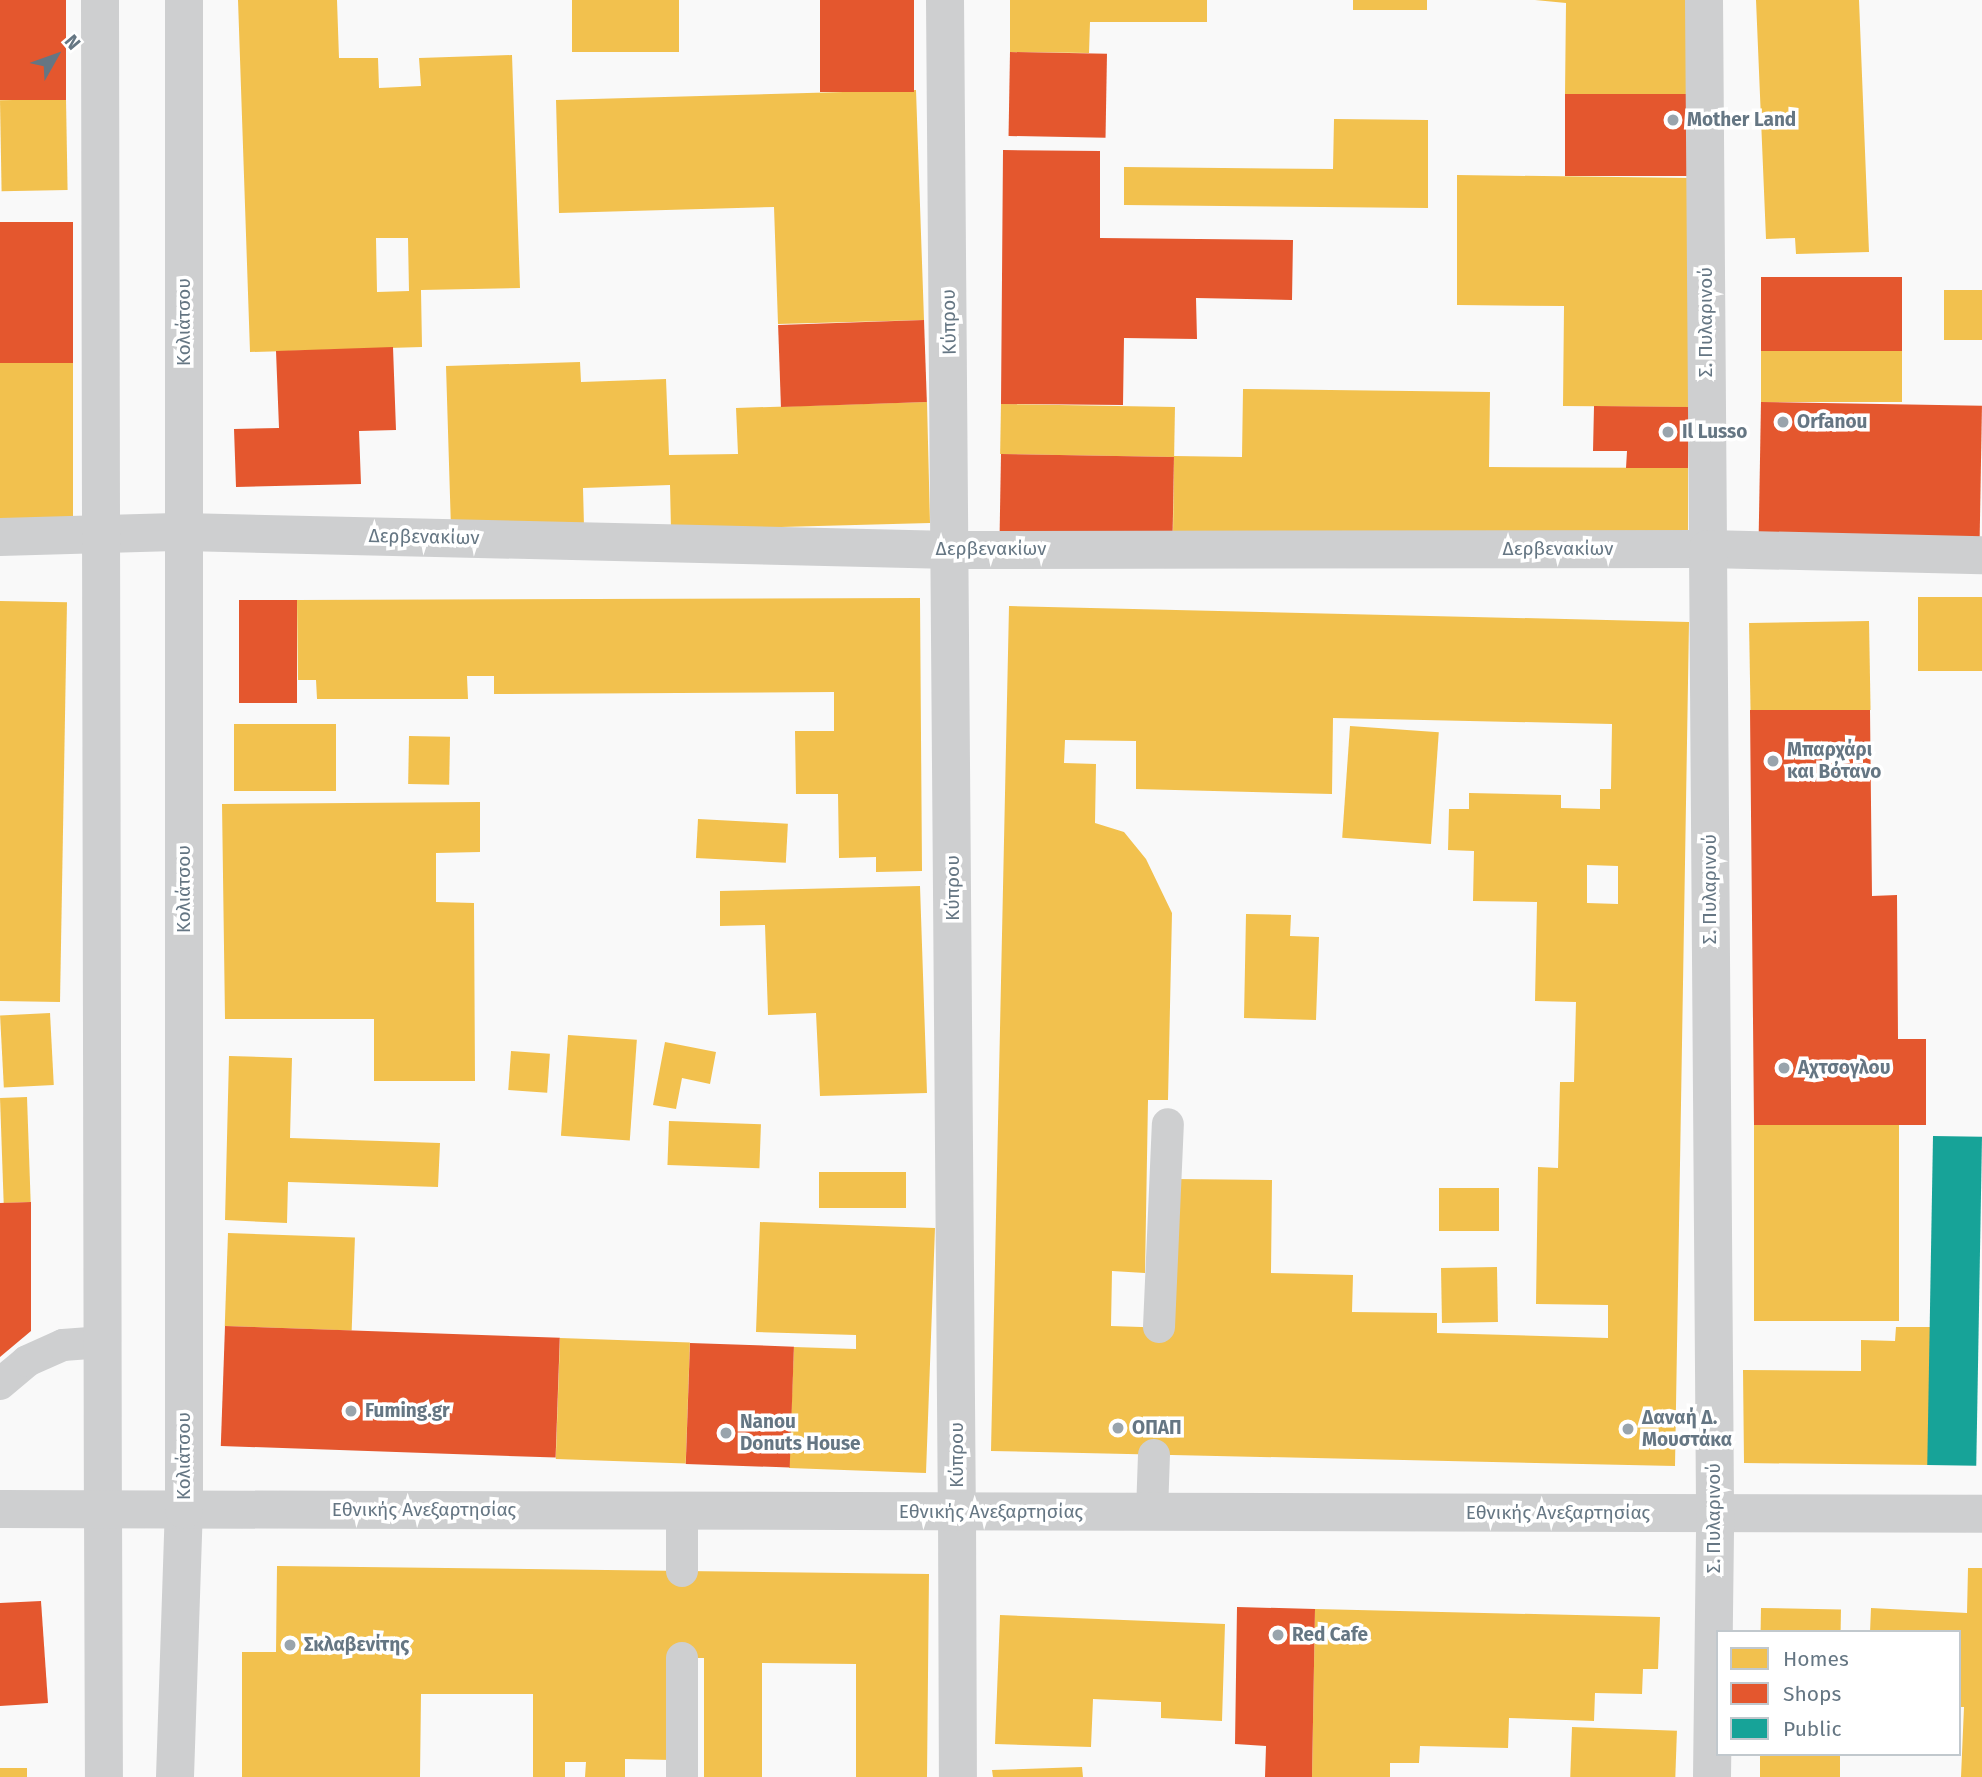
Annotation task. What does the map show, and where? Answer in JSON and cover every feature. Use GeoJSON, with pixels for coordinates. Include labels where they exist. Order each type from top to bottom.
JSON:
{"type":"FeatureCollection","features":[{"type":"Feature","properties":{"kind":"street"},"geometry":{"type":"LineString","coordinates":[[100,0],[104,1777]]}},
{"type":"Feature","properties":{"kind":"street","name":"Κολιάτσου"},"geometry":{"type":"LineString","coordinates":[[175,1777],[184,1509],[184,0]]}},
{"type":"Feature","properties":{"kind":"street","name":"Κύπρου"},"geometry":{"type":"LineString","coordinates":[[945,0],[958,1777]]}},
{"type":"Feature","properties":{"kind":"street","name":"Σ. Πυλαρινού"},"geometry":{"type":"LineString","coordinates":[[1704,0],[1714,1514],[1712,1777]]}},
{"type":"Feature","properties":{"kind":"street","name":"Δερβενακίων"},"geometry":{"type":"LineString","coordinates":[[0,537],[101,537],[184,532],[951,550],[1708,549],[1982,555]]}},
{"type":"Feature","properties":{"kind":"street","name":"Εθνικής Ανεξαρτησίας"},"geometry":{"type":"LineString","coordinates":[[0,1509],[1982,1514]]}},
{"type":"Feature","properties":{"kind":"lane"},"geometry":{"type":"LineString","coordinates":[[1159,1328],[1168,1124]]}},
{"type":"Feature","properties":{"kind":"lane"},"geometry":{"type":"LineString","coordinates":[[0,1384],[27,1361],[63,1345],[103,1342]]}},
{"type":"Feature","properties":{"kind":"lane"},"geometry":{"type":"LineString","coordinates":[[1152,1512],[1154,1455]]}},
{"type":"Feature","properties":{"kind":"lane"},"geometry":{"type":"LineString","coordinates":[[682,1511],[682,1571]]}},
{"type":"Feature","properties":{"kind":"lane"},"geometry":{"type":"LineString","coordinates":[[682,1658],[682,1777]]}},
{"type":"Feature","properties":{"kind":"building: Homes"},"geometry":{"type":"Polygon","coordinates":[[[238,0],[337,0],[339,58],[378,58],[379,88],[421,86],[419,58],[512,55],[520,288],[421,290],[422,347],[250,352],[238,0]],[[376,238],[377,292],[409,291],[408,238],[376,238]]]}},
{"type":"Feature","properties":{"kind":"building: Homes"},"geometry":{"type":"Polygon","coordinates":[[[572,0],[679,0],[679,52],[572,52],[572,0]]]}},
{"type":"Feature","properties":{"kind":"building: Homes"},"geometry":{"type":"Polygon","coordinates":[[[1010,0],[1207,0],[1207,22],[1090,22],[1089,53],[1010,52],[1010,0]]]}},
{"type":"Feature","properties":{"kind":"building: Homes"},"geometry":{"type":"Polygon","coordinates":[[[1353,0],[1427,0],[1427,10],[1353,10],[1353,0]]]}},
{"type":"Feature","properties":{"kind":"building: Homes"},"geometry":{"type":"Polygon","coordinates":[[[1535,0],[1692,0],[1692,95],[1565,94],[1566,3],[1535,0]]]}},
{"type":"Feature","properties":{"kind":"building: Homes"},"geometry":{"type":"Polygon","coordinates":[[[1756,0],[1859,0],[1869,252],[1796,254],[1795,238],[1766,239],[1756,0]]]}},
{"type":"Feature","properties":{"kind":"building: Homes"},"geometry":{"type":"Polygon","coordinates":[[[916,90],[924,320],[778,324],[774,207],[559,213],[556,100],[916,90]]]}},
{"type":"Feature","properties":{"kind":"building: Homes"},"geometry":{"type":"Polygon","coordinates":[[[66,99],[68,190],[2,191],[0,100],[66,99]]]}},
{"type":"Feature","properties":{"kind":"building: Homes"},"geometry":{"type":"Polygon","coordinates":[[[1334,119],[1428,120],[1428,208],[1124,205],[1124,167],[1333,169],[1334,119]]]}},
{"type":"Feature","properties":{"kind":"building: Homes"},"geometry":{"type":"Polygon","coordinates":[[[1457,175],[1691,178],[1689,407],[1563,406],[1564,306],[1457,305],[1457,175]]]}},
{"type":"Feature","properties":{"kind":"building: Homes"},"geometry":{"type":"Polygon","coordinates":[[[1944,290],[1982,290],[1982,340],[1944,340],[1944,290]]]}},
{"type":"Feature","properties":{"kind":"building: Homes"},"geometry":{"type":"Polygon","coordinates":[[[1761,351],[1902,351],[1902,402],[1761,402],[1761,351]]]}},
{"type":"Feature","properties":{"kind":"building: Homes"},"geometry":{"type":"Polygon","coordinates":[[[580,362],[581,382],[666,379],[669,455],[738,454],[736,408],[927,402],[930,523],[671,530],[670,485],[583,488],[584,526],[451,529],[446,366],[580,362]]]}},
{"type":"Feature","properties":{"kind":"building: Homes"},"geometry":{"type":"Polygon","coordinates":[[[0,363],[73,363],[73,527],[0,527],[0,363]]]}},
{"type":"Feature","properties":{"kind":"building: Homes"},"geometry":{"type":"Polygon","coordinates":[[[1243,389],[1490,392],[1489,467],[1688,468],[1688,540],[1173,534],[1174,456],[1242,457],[1243,389]]]}},
{"type":"Feature","properties":{"kind":"building: Homes"},"geometry":{"type":"Polygon","coordinates":[[[1001,404],[1175,407],[1174,457],[1000,454],[1001,404]]]}},
{"type":"Feature","properties":{"kind":"building: Homes"},"geometry":{"type":"Polygon","coordinates":[[[1918,597],[1982,597],[1982,671],[1918,671],[1918,597]]]}},
{"type":"Feature","properties":{"kind":"building: Homes"},"geometry":{"type":"Polygon","coordinates":[[[920,598],[922,871],[876,872],[876,857],[839,858],[838,794],[796,794],[795,731],[834,731],[834,692],[494,694],[494,676],[467,676],[468,699],[317,699],[316,680],[298,680],[297,600],[920,598]]]}},
{"type":"Feature","properties":{"kind":"building: Homes"},"geometry":{"type":"Polygon","coordinates":[[[0,601],[67,602],[60,1002],[0,1001],[0,601]]]}},
{"type":"Feature","properties":{"kind":"building: Homes"},"geometry":{"type":"Polygon","coordinates":[[[1009,606],[1689,622],[1675,1466],[991,1451],[1009,606]],[[1333,718],[1332,794],[1136,789],[1136,741],[1065,740],[1064,763],[1096,764],[1095,823],[1124,832],[1146,859],[1172,913],[1168,1100],[1148,1100],[1145,1273],[1112,1271],[1111,1326],[1171,1328],[1173,1179],[1272,1180],[1271,1273],[1353,1275],[1352,1312],[1437,1313],[1437,1333],[1608,1338],[1608,1305],[1536,1304],[1538,1167],[1558,1168],[1560,1082],[1574,1082],[1576,1002],[1535,1001],[1537,902],[1473,901],[1474,851],[1448,850],[1449,809],[1469,809],[1469,793],[1561,795],[1561,808],[1600,809],[1600,789],[1611,789],[1612,724],[1333,718]],[[1587,865],[1587,903],[1618,904],[1618,866],[1587,865]]]}},
{"type":"Feature","properties":{"kind":"building: Homes"},"geometry":{"type":"Polygon","coordinates":[[[1869,621],[1871,710],[1751,712],[1749,623],[1869,621]]]}},
{"type":"Feature","properties":{"kind":"building: Homes"},"geometry":{"type":"Polygon","coordinates":[[[234,724],[336,724],[336,791],[234,791],[234,724]]]}},
{"type":"Feature","properties":{"kind":"building: Homes"},"geometry":{"type":"Polygon","coordinates":[[[1350,726],[1439,732],[1431,844],[1342,838],[1350,726]]]}},
{"type":"Feature","properties":{"kind":"building: Homes"},"geometry":{"type":"Polygon","coordinates":[[[409,736],[450,737],[449,785],[408,784],[409,736]]]}},
{"type":"Feature","properties":{"kind":"building: Homes"},"geometry":{"type":"Polygon","coordinates":[[[480,802],[480,852],[436,853],[436,902],[474,903],[475,1081],[374,1081],[374,1019],[225,1019],[222,804],[480,802]]]}},
{"type":"Feature","properties":{"kind":"building: Homes"},"geometry":{"type":"Polygon","coordinates":[[[698,819],[788,824],[786,863],[696,858],[698,819]]]}},
{"type":"Feature","properties":{"kind":"building: Homes"},"geometry":{"type":"Polygon","coordinates":[[[920,886],[927,1093],[820,1096],[816,1013],[768,1015],[765,925],[720,926],[720,891],[920,886]]]}},
{"type":"Feature","properties":{"kind":"building: Homes"},"geometry":{"type":"Polygon","coordinates":[[[1246,914],[1291,915],[1290,936],[1319,937],[1316,1020],[1244,1018],[1246,914]]]}},
{"type":"Feature","properties":{"kind":"building: Homes"},"geometry":{"type":"Polygon","coordinates":[[[50,1013],[54,1085],[4,1088],[0,1016],[50,1013]]]}},
{"type":"Feature","properties":{"kind":"building: Homes"},"geometry":{"type":"Polygon","coordinates":[[[568,1035],[637,1040],[630,1141],[561,1136],[568,1035]]]}},
{"type":"Feature","properties":{"kind":"building: Homes"},"geometry":{"type":"Polygon","coordinates":[[[665,1042],[716,1052],[710,1084],[682,1078],[676,1109],[653,1105],[665,1042]]]}},
{"type":"Feature","properties":{"kind":"building: Homes"},"geometry":{"type":"Polygon","coordinates":[[[511,1051],[550,1054],[547,1093],[508,1090],[511,1051]]]}},
{"type":"Feature","properties":{"kind":"building: Homes"},"geometry":{"type":"Polygon","coordinates":[[[229,1056],[292,1058],[290,1138],[440,1143],[438,1187],[288,1182],[287,1223],[225,1220],[229,1056]]]}},
{"type":"Feature","properties":{"kind":"building: Homes"},"geometry":{"type":"Polygon","coordinates":[[[27,1097],[31,1202],[4,1203],[0,1098],[27,1097]]]}},
{"type":"Feature","properties":{"kind":"building: Homes"},"geometry":{"type":"Polygon","coordinates":[[[669,1121],[761,1124],[759,1168],[667,1165],[669,1121]]]}},
{"type":"Feature","properties":{"kind":"building: Homes"},"geometry":{"type":"Polygon","coordinates":[[[1754,1125],[1899,1125],[1899,1321],[1754,1321],[1754,1125]]]}},
{"type":"Feature","properties":{"kind":"building: Homes"},"geometry":{"type":"Polygon","coordinates":[[[819,1172],[906,1172],[906,1208],[819,1208],[819,1172]]]}},
{"type":"Feature","properties":{"kind":"building: Homes"},"geometry":{"type":"Polygon","coordinates":[[[1439,1188],[1499,1188],[1499,1231],[1439,1231],[1439,1188]]]}},
{"type":"Feature","properties":{"kind":"building: Homes"},"geometry":{"type":"Polygon","coordinates":[[[760,1222],[935,1228],[926,1473],[789,1468],[794,1347],[856,1349],[856,1335],[756,1332],[760,1222]]]}},
{"type":"Feature","properties":{"kind":"building: Homes"},"geometry":{"type":"Polygon","coordinates":[[[228,1233],[355,1237],[352,1330],[225,1326],[228,1233]]]}},
{"type":"Feature","properties":{"kind":"building: Homes"},"geometry":{"type":"Polygon","coordinates":[[[1497,1267],[1498,1322],[1442,1323],[1441,1268],[1497,1267]]]}},
{"type":"Feature","properties":{"kind":"building: Homes"},"geometry":{"type":"Polygon","coordinates":[[[1896,1327],[1932,1327],[1932,1465],[1744,1463],[1743,1370],[1861,1371],[1861,1340],[1895,1341],[1896,1327]]]}},
{"type":"Feature","properties":{"kind":"building: Homes"},"geometry":{"type":"Polygon","coordinates":[[[560,1338],[690,1343],[686,1463],[556,1459],[560,1338]]]}},
{"type":"Feature","properties":{"kind":"building: Homes"},"geometry":{"type":"Polygon","coordinates":[[[277,1566],[929,1574],[927,1777],[856,1777],[856,1664],[762,1663],[762,1777],[704,1777],[704,1658],[673,1658],[671,1760],[625,1759],[625,1777],[585,1777],[586,1762],[565,1762],[565,1777],[533,1777],[533,1694],[421,1694],[420,1777],[242,1777],[242,1652],[276,1652],[277,1566]]]}},
{"type":"Feature","properties":{"kind":"building: Homes"},"geometry":{"type":"Polygon","coordinates":[[[1968,1568],[1982,1568],[1982,1777],[1961,1777],[1964,1707],[1961,1707],[1961,1630],[1870,1630],[1871,1608],[1967,1613],[1968,1568]]]}},
{"type":"Feature","properties":{"kind":"building: Homes"},"geometry":{"type":"Polygon","coordinates":[[[1761,1608],[1841,1609],[1841,1630],[1761,1630],[1761,1608]]]}},
{"type":"Feature","properties":{"kind":"building: Homes"},"geometry":{"type":"Polygon","coordinates":[[[1315,1609],[1660,1617],[1658,1669],[1643,1669],[1642,1694],[1595,1693],[1594,1721],[1509,1718],[1508,1748],[1420,1746],[1419,1763],[1390,1763],[1390,1777],[1312,1777],[1315,1609]]]}},
{"type":"Feature","properties":{"kind":"building: Homes"},"geometry":{"type":"Polygon","coordinates":[[[1000,1615],[1225,1624],[1222,1721],[1161,1718],[1161,1702],[1093,1699],[1091,1747],[995,1744],[1000,1615]]]}},
{"type":"Feature","properties":{"kind":"building: Homes"},"geometry":{"type":"Polygon","coordinates":[[[1572,1727],[1677,1731],[1675,1777],[1570,1777],[1572,1727]]]}},
{"type":"Feature","properties":{"kind":"building: Homes"},"geometry":{"type":"Polygon","coordinates":[[[1760,1756],[1840,1756],[1840,1777],[1760,1777],[1760,1756]]]}},
{"type":"Feature","properties":{"kind":"building: Homes"},"geometry":{"type":"Polygon","coordinates":[[[1082,1767],[1083,1777],[993,1777],[992,1770],[1082,1767]]]}},
{"type":"Feature","properties":{"kind":"building: Homes"},"geometry":{"type":"Polygon","coordinates":[[[0,1768],[27,1768],[27,1777],[0,1777],[0,1768]]]}},
{"type":"Feature","properties":{"kind":"building: Shops"},"geometry":{"type":"Polygon","coordinates":[[[0,0],[66,0],[66,100],[0,100],[0,0]]]}},
{"type":"Feature","properties":{"kind":"building: Shops"},"geometry":{"type":"Polygon","coordinates":[[[820,0],[914,0],[914,92],[820,92],[820,0]]]}},
{"type":"Feature","properties":{"kind":"building: Shops"},"geometry":{"type":"Polygon","coordinates":[[[1010,52],[1107,54],[1106,138],[1009,136],[1010,52]]]}},
{"type":"Feature","properties":{"kind":"building: Shops"},"geometry":{"type":"Polygon","coordinates":[[[1565,94],[1692,94],[1692,176],[1565,176],[1565,94]]]}},
{"type":"Feature","properties":{"kind":"building: Shops"},"geometry":{"type":"Polygon","coordinates":[[[1003,150],[1100,151],[1100,238],[1293,240],[1292,300],[1196,298],[1197,339],[1124,338],[1123,405],[1001,404],[1003,150]]]}},
{"type":"Feature","properties":{"kind":"building: Shops"},"geometry":{"type":"Polygon","coordinates":[[[0,222],[73,222],[73,363],[0,363],[0,222]]]}},
{"type":"Feature","properties":{"kind":"building: Shops"},"geometry":{"type":"Polygon","coordinates":[[[1761,277],[1902,277],[1902,351],[1761,351],[1761,277]]]}},
{"type":"Feature","properties":{"kind":"building: Shops"},"geometry":{"type":"Polygon","coordinates":[[[924,320],[927,402],[781,407],[778,325],[924,320]]]}},
{"type":"Feature","properties":{"kind":"building: Shops"},"geometry":{"type":"Polygon","coordinates":[[[393,347],[396,430],[359,431],[361,484],[236,487],[234,429],[279,428],[276,351],[393,347]]]}},
{"type":"Feature","properties":{"kind":"building: Shops"},"geometry":{"type":"Polygon","coordinates":[[[1761,402],[1982,406],[1980,542],[1759,538],[1761,402]]]}},
{"type":"Feature","properties":{"kind":"building: Shops"},"geometry":{"type":"Polygon","coordinates":[[[1594,406],[1689,407],[1688,468],[1626,468],[1627,451],[1593,451],[1594,406]]]}},
{"type":"Feature","properties":{"kind":"building: Shops"},"geometry":{"type":"Polygon","coordinates":[[[1001,454],[1174,457],[1173,535],[1000,532],[1001,454]]]}},
{"type":"Feature","properties":{"kind":"building: Shops"},"geometry":{"type":"Polygon","coordinates":[[[239,600],[297,600],[297,703],[239,703],[239,600]]]}},
{"type":"Feature","properties":{"kind":"building: Shops"},"geometry":{"type":"Polygon","coordinates":[[[1750,710],[1870,710],[1872,896],[1897,895],[1898,1039],[1926,1039],[1926,1125],[1754,1125],[1750,710]]]}},
{"type":"Feature","properties":{"kind":"building: Shops"},"geometry":{"type":"Polygon","coordinates":[[[31,1202],[31,1331],[0,1357],[0,1203],[31,1202]]]}},
{"type":"Feature","properties":{"kind":"building: Shops"},"geometry":{"type":"Polygon","coordinates":[[[225,1326],[560,1338],[556,1458],[221,1446],[225,1326]]]}},
{"type":"Feature","properties":{"kind":"building: Shops"},"geometry":{"type":"Polygon","coordinates":[[[690,1343],[794,1347],[790,1468],[686,1464],[690,1343]]]}},
{"type":"Feature","properties":{"kind":"building: Shops"},"geometry":{"type":"Polygon","coordinates":[[[41,1601],[48,1703],[0,1706],[0,1603],[41,1601]]]}},
{"type":"Feature","properties":{"kind":"building: Shops"},"geometry":{"type":"Polygon","coordinates":[[[1237,1607],[1315,1609],[1312,1777],[1265,1777],[1266,1746],[1235,1744],[1237,1607]]]}},
{"type":"Feature","properties":{"kind":"building: Public"},"geometry":{"type":"Polygon","coordinates":[[[1933,1136],[1982,1137],[1976,1466],[1927,1465],[1933,1136]]]}},
{"type":"Feature","properties":{"kind":"place","name":"Mother Land"},"geometry":{"type":"Point","coordinates":[1673,120]}},
{"type":"Feature","properties":{"kind":"place","name":"Orfanou"},"geometry":{"type":"Point","coordinates":[1783,422]}},
{"type":"Feature","properties":{"kind":"place","name":"Il Lusso"},"geometry":{"type":"Point","coordinates":[1668,432]}},
{"type":"Feature","properties":{"kind":"place","name":"Μπαρχάρι και Βὀτανο"},"geometry":{"type":"Point","coordinates":[1773,761]}},
{"type":"Feature","properties":{"kind":"place","name":"Αχτσογλου"},"geometry":{"type":"Point","coordinates":[1784,1068]}},
{"type":"Feature","properties":{"kind":"place","name":"Fuming.gr"},"geometry":{"type":"Point","coordinates":[351,1411]}},
{"type":"Feature","properties":{"kind":"place","name":"ΟΠΑΠ"},"geometry":{"type":"Point","coordinates":[1118,1428]}},
{"type":"Feature","properties":{"kind":"place","name":"Δαναή Δ. Μουστάκα"},"geometry":{"type":"Point","coordinates":[1628,1429]}},
{"type":"Feature","properties":{"kind":"place","name":"Nanou Donuts House"},"geometry":{"type":"Point","coordinates":[726,1433]}},
{"type":"Feature","properties":{"kind":"place","name":"Red Cafe"},"geometry":{"type":"Point","coordinates":[1278,1635]}},
{"type":"Feature","properties":{"kind":"place","name":"Σκλαβενίτης"},"geometry":{"type":"Point","coordinates":[290,1645]}}]}
